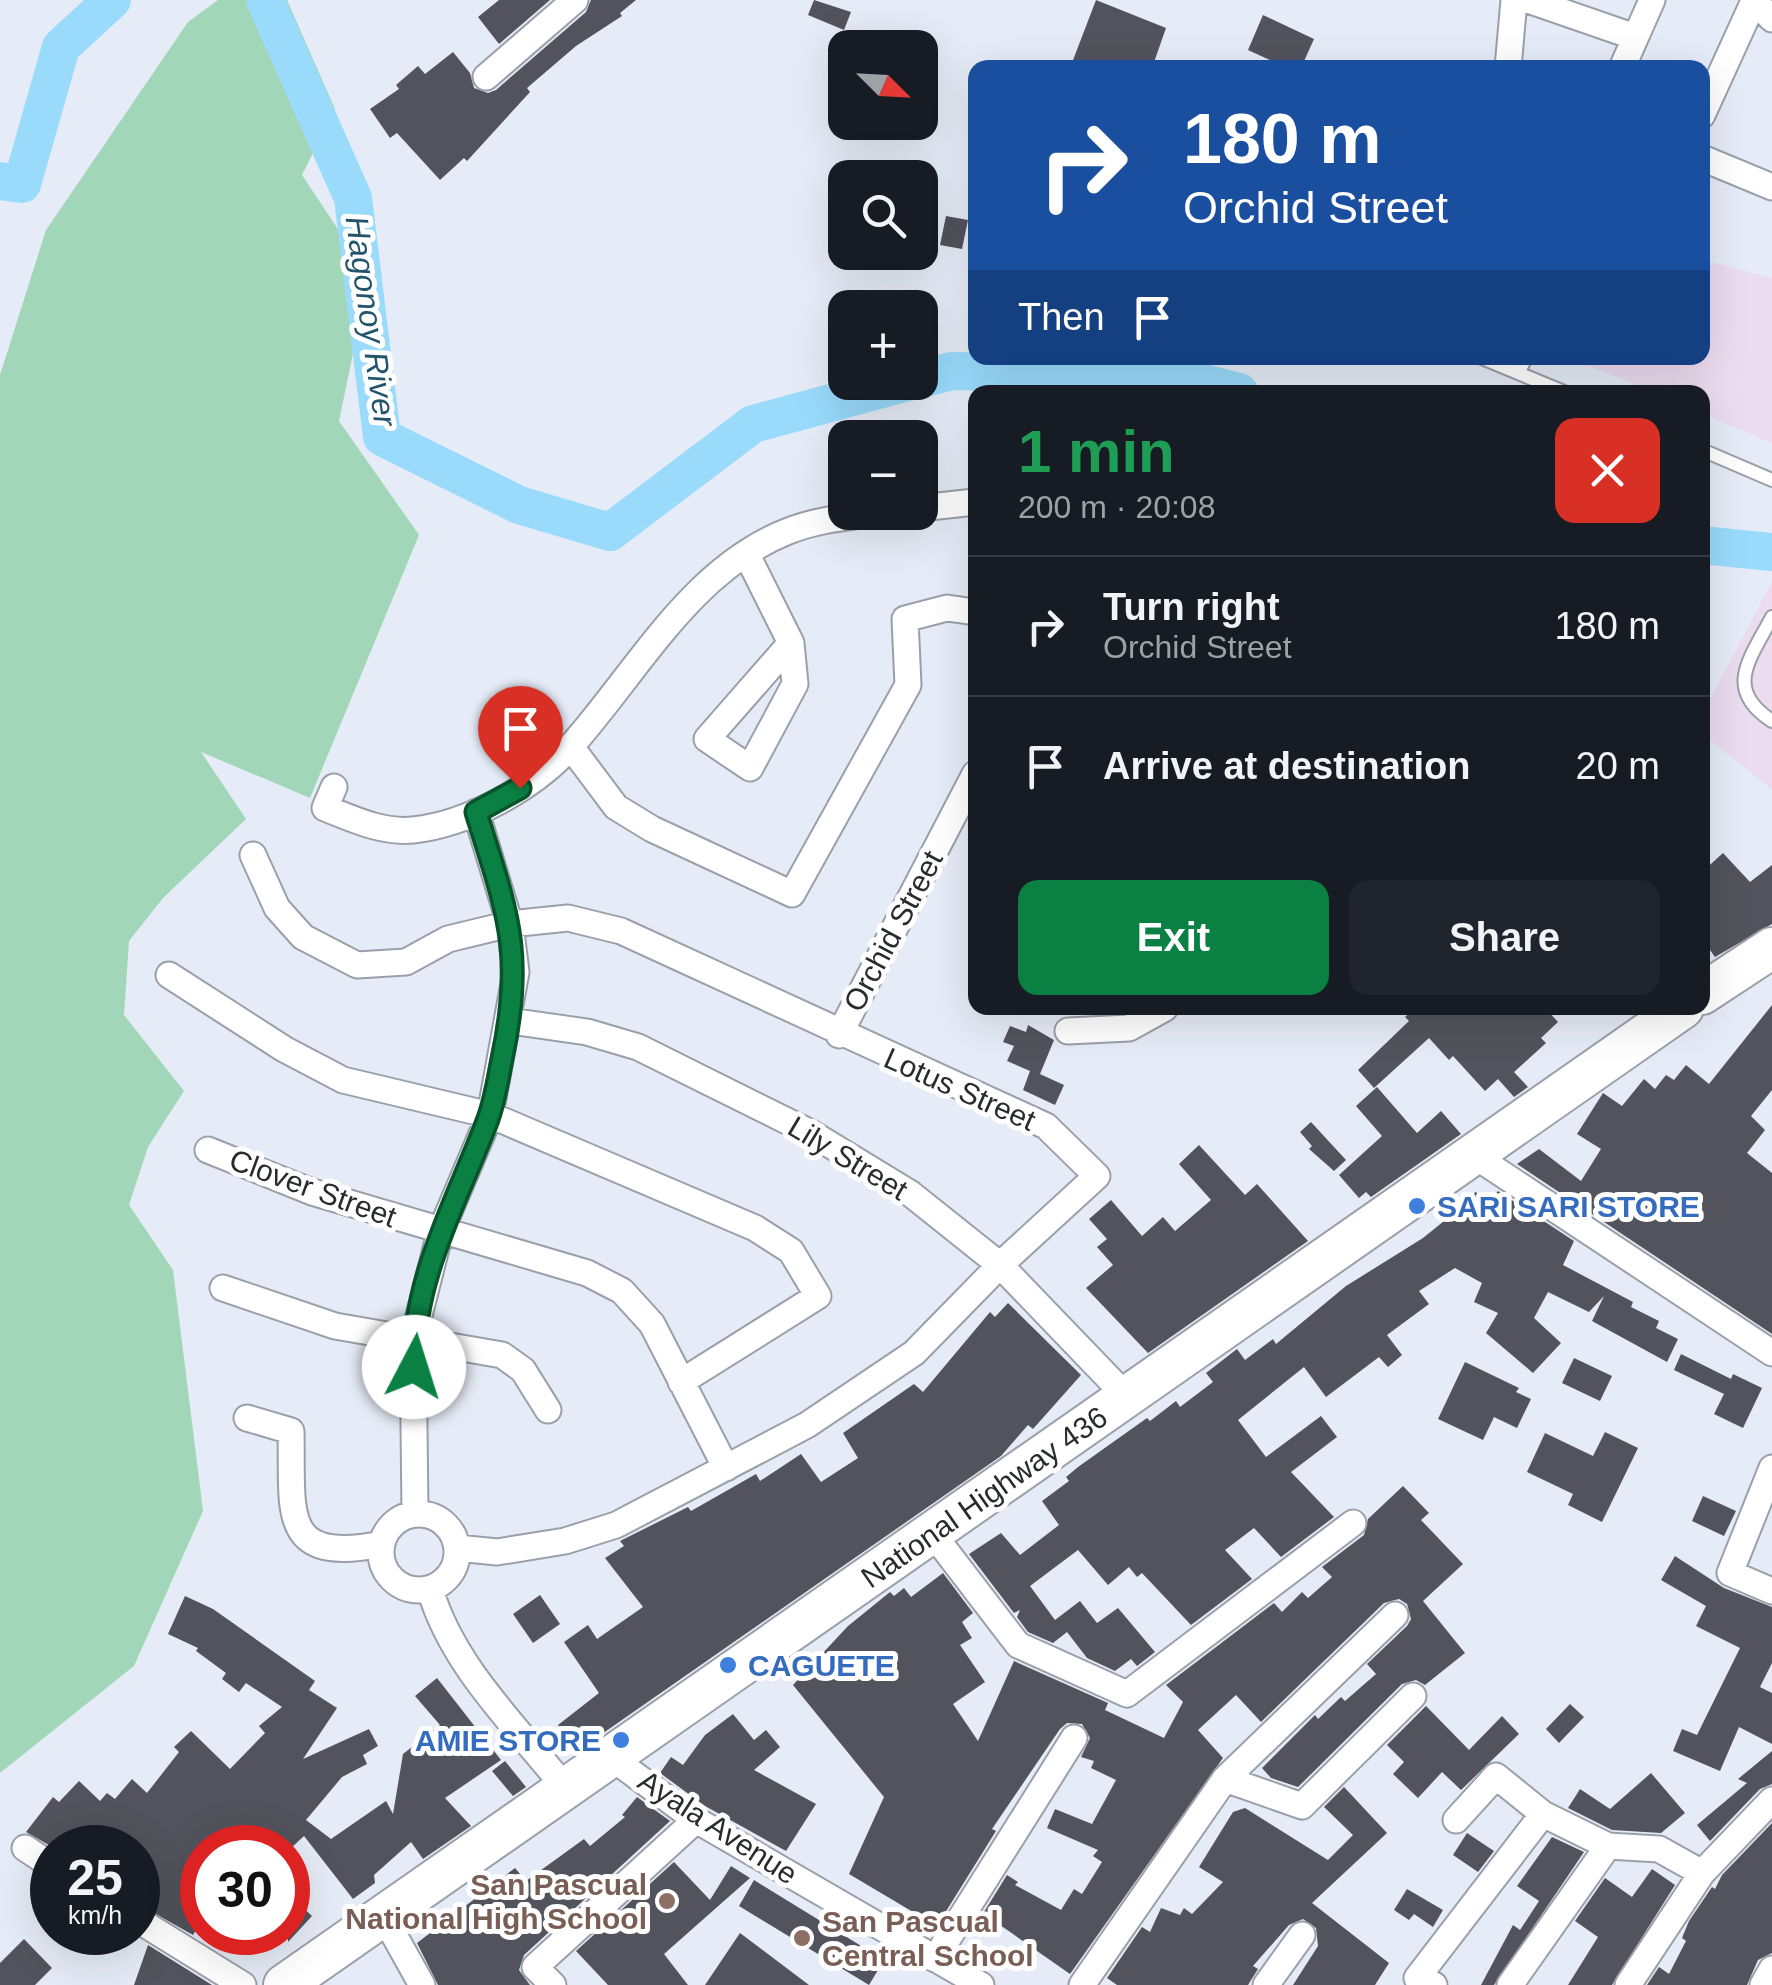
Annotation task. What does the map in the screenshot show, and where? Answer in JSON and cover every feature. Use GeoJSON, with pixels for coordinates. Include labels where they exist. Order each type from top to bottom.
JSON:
{"type":"FeatureCollection","features":[{"type":"Feature","properties":{"kind":"main road"},"geometry":{"type":"LineString","coordinates":[[1710,979],[1772,948]]}},
{"type":"Feature","properties":{"kind":"main road","name":"National Highway 436"},"geometry":{"type":"LineString","coordinates":[[284,1985],[1673,1015]]}},
{"type":"Feature","properties":{"kind":"street"},"geometry":{"type":"LineString","coordinates":[[486,78],[574,0]]}},
{"type":"Feature","properties":{"kind":"street"},"geometry":{"type":"LineString","coordinates":[[1509,60],[1514,0]]}},
{"type":"Feature","properties":{"kind":"street"},"geometry":{"type":"LineString","coordinates":[[1528,0],[1635,37]]}},
{"type":"Feature","properties":{"kind":"street"},"geometry":{"type":"LineString","coordinates":[[1625,60],[1652,0]]}},
{"type":"Feature","properties":{"kind":"street"},"geometry":{"type":"LineString","coordinates":[[1710,96],[1754,0],[1772,19]]}},
{"type":"Feature","properties":{"kind":"street"},"geometry":{"type":"LineString","coordinates":[[1710,161],[1772,187]]}},
{"type":"Feature","properties":{"kind":"street"},"geometry":{"type":"LineString","coordinates":[[938,506],[968,503]]}},
{"type":"Feature","properties":{"kind":"street"},"geometry":{"type":"LineString","coordinates":[[334,787],[325,808],[370,826],[413,830],[476,812],[528,783],[571,748],[642,654],[710,584],[784,532],[828,520]]}},
{"type":"Feature","properties":{"kind":"street"},"geometry":{"type":"LineString","coordinates":[[747,555],[791,643],[794,684],[750,768],[707,739],[791,643]]}},
{"type":"Feature","properties":{"kind":"street"},"geometry":{"type":"LineString","coordinates":[[571,748],[616,806],[652,829],[792,894],[908,684],[905,618],[948,608],[968,611]]}},
{"type":"Feature","properties":{"kind":"street","name":"Orchid Street"},"geometry":{"type":"LineString","coordinates":[[839,1035],[968,787]]}},
{"type":"Feature","properties":{"kind":"street"},"geometry":{"type":"LineString","coordinates":[[415,1514],[414,1339],[440,1233],[490,1115],[516,972],[510,924],[476,812]]}},
{"type":"Feature","properties":{"kind":"street","name":"Lotus Street"},"geometry":{"type":"LineString","coordinates":[[253,855],[278,908],[303,937],[357,965],[406,962],[448,939],[510,924],[568,918],[620,931],[839,1035],[1046,1126],[1097,1176],[1000,1264],[914,1353],[807,1425],[616,1524],[565,1541],[497,1552],[457,1548]]}},
{"type":"Feature","properties":{"kind":"street"},"geometry":{"type":"LineString","coordinates":[[169,976],[284,1049],[343,1080],[490,1115],[755,1228],[791,1251],[818,1296],[682,1382]]}},
{"type":"Feature","properties":{"kind":"street"},"geometry":{"type":"LineString","coordinates":[[1068,1032],[1129,1028],[1152,1015]]}},
{"type":"Feature","properties":{"kind":"street","name":"Lily Street"},"geometry":{"type":"LineString","coordinates":[[510,1021],[588,1032],[638,1047],[811,1133],[911,1194],[1000,1264],[1126,1396]]}},
{"type":"Feature","properties":{"kind":"street","name":"Clover Street"},"geometry":{"type":"LineString","coordinates":[[208,1150],[312,1192],[440,1233],[588,1273],[622,1291],[652,1324],[726,1468]]}},
{"type":"Feature","properties":{"kind":"street"},"geometry":{"type":"LineString","coordinates":[[1474,1156],[1772,1352]]}},
{"type":"Feature","properties":{"kind":"street"},"geometry":{"type":"LineString","coordinates":[[223,1288],[335,1326],[502,1355],[523,1370],[548,1410]]}},
{"type":"Feature","properties":{"kind":"street"},"geometry":{"type":"LineString","coordinates":[[247,1418],[291,1431],[293,1520],[309,1542],[341,1552],[382,1544]]}},
{"type":"Feature","properties":{"kind":"street"},"geometry":{"type":"LineString","coordinates":[[1772,1468],[1730,1573],[1772,1592]]}},
{"type":"Feature","properties":{"kind":"street"},"geometry":{"type":"LineString","coordinates":[[415,1514],[447,1526],[457,1548],[450,1573],[430,1588],[417,1590],[393,1580],[382,1557],[382,1544],[394,1524],[415,1514]]}},
{"type":"Feature","properties":{"kind":"street"},"geometry":{"type":"LineString","coordinates":[[932,1534],[1018,1645],[1127,1694],[1353,1523]]}},
{"type":"Feature","properties":{"kind":"street"},"geometry":{"type":"LineString","coordinates":[[430,1588],[440,1624],[461,1658],[566,1790]]}},
{"type":"Feature","properties":{"kind":"street"},"geometry":{"type":"LineString","coordinates":[[1082,1985],[1225,1779],[1395,1615]]}},
{"type":"Feature","properties":{"kind":"street"},"geometry":{"type":"LineString","coordinates":[[1225,1779],[1302,1806],[1413,1696]]}},
{"type":"Feature","properties":{"kind":"street"},"geometry":{"type":"LineString","coordinates":[[935,1959],[1074,1738]]}},
{"type":"Feature","properties":{"kind":"street","name":"Ayala Avenue"},"geometry":{"type":"LineString","coordinates":[[612,1758],[696,1820],[981,1985]]}},
{"type":"Feature","properties":{"kind":"street"},"geometry":{"type":"LineString","coordinates":[[1456,1820],[1496,1776],[1542,1814],[1608,1846],[1659,1849],[1702,1873]]}},
{"type":"Feature","properties":{"kind":"street"},"geometry":{"type":"LineString","coordinates":[[1628,1985],[1702,1873],[1772,1800]]}},
{"type":"Feature","properties":{"kind":"street"},"geometry":{"type":"LineString","coordinates":[[1434,1985],[1417,1978],[1542,1814]]}},
{"type":"Feature","properties":{"kind":"street"},"geometry":{"type":"LineString","coordinates":[[554,1985],[535,1967],[696,1820]]}},
{"type":"Feature","properties":{"kind":"street"},"geometry":{"type":"LineString","coordinates":[[1510,1985],[1608,1846]]}},
{"type":"Feature","properties":{"kind":"street"},"geometry":{"type":"LineString","coordinates":[[25,1848],[30,1851]]}},
{"type":"Feature","properties":{"kind":"street"},"geometry":{"type":"LineString","coordinates":[[384,1917],[422,1985]]}},
{"type":"Feature","properties":{"kind":"street"},"geometry":{"type":"LineString","coordinates":[[160,1934],[243,1985]]}},
{"type":"Feature","properties":{"kind":"street"},"geometry":{"type":"LineString","coordinates":[[1266,1985],[1302,1935]]}},
{"type":"Feature","properties":{"kind":"street"},"geometry":{"type":"LineString","coordinates":[[1763,1985],[1772,1969]]}},
{"type":"Feature","properties":{"kind":"lane"},"geometry":{"type":"LineString","coordinates":[[1499,365],[1547,385]]}},
{"type":"Feature","properties":{"kind":"lane"},"geometry":{"type":"LineString","coordinates":[[1518,373],[1522,365]]}},
{"type":"Feature","properties":{"kind":"lane"},"geometry":{"type":"LineString","coordinates":[[1710,453],[1772,480]]}},
{"type":"Feature","properties":{"kind":"lane"},"geometry":{"type":"LineString","coordinates":[[1772,617],[1749,662],[1743,693],[1750,707],[1772,721]]}},
{"type":"Feature","properties":{"kind":"shaded area"},"geometry":{"type":"Polygon","coordinates":[[[1710,262],[1772,278],[1772,443],[1710,417],[1710,385],[1636,385],[1587,365],[1710,365],[1710,262]]]}},
{"type":"Feature","properties":{"kind":"shaded area"},"geometry":{"type":"Polygon","coordinates":[[[1772,581],[1772,790],[1710,740],[1710,700],[1772,581]]]}},
{"type":"Feature","properties":{"kind":"green space"},"geometry":{"type":"Polygon","coordinates":[[[218,0],[287,0],[335,109],[302,175],[369,276],[339,421],[419,535],[310,798],[201,752],[246,819],[163,898],[129,941],[124,1015],[184,1091],[148,1147],[129,1205],[173,1270],[203,1511],[134,1666],[0,1773],[0,375],[46,230],[188,22],[218,0]]]}},
{"type":"Feature","properties":{"kind":"building"},"geometry":{"type":"Polygon","coordinates":[[[499,0],[550,0],[499,44],[478,17],[499,0]]]}},
{"type":"Feature","properties":{"kind":"building"},"geometry":{"type":"Polygon","coordinates":[[[591,0],[636,0],[620,13],[622,16],[576,46],[527,88],[530,92],[467,161],[464,158],[440,180],[397,133],[390,138],[370,109],[399,89],[396,85],[418,66],[425,74],[453,52],[470,73],[474,88],[488,93],[496,90],[586,12],[591,0]]]}},
{"type":"Feature","properties":{"kind":"building"},"geometry":{"type":"Polygon","coordinates":[[[814,0],[851,12],[844,30],[808,15],[814,0]]]}},
{"type":"Feature","properties":{"kind":"building"},"geometry":{"type":"Polygon","coordinates":[[[1096,0],[1166,28],[1155,60],[1073,60],[1096,0]]]}},
{"type":"Feature","properties":{"kind":"building"},"geometry":{"type":"Polygon","coordinates":[[[1263,15],[1314,39],[1305,60],[1270,60],[1248,50],[1263,15]]]}},
{"type":"Feature","properties":{"kind":"building"},"geometry":{"type":"Polygon","coordinates":[[[946,216],[968,220],[962,249],[940,245],[946,216]]]}},
{"type":"Feature","properties":{"kind":"building"},"geometry":{"type":"Polygon","coordinates":[[[1723,853],[1750,882],[1772,865],[1772,924],[1715,957],[1710,950],[1710,865],[1723,853]]]}},
{"type":"Feature","properties":{"kind":"building"},"geometry":{"type":"Polygon","coordinates":[[[1772,1005],[1772,1090],[1751,1116],[1765,1130],[1747,1153],[1772,1173],[1772,1334],[1517,1164],[1539,1149],[1581,1181],[1601,1149],[1577,1134],[1603,1093],[1622,1106],[1644,1079],[1655,1089],[1666,1075],[1674,1080],[1686,1065],[1709,1084],[1772,1005]]]}},
{"type":"Feature","properties":{"kind":"building"},"geometry":{"type":"Polygon","coordinates":[[[1552,1015],[1558,1022],[1541,1038],[1546,1043],[1514,1072],[1528,1087],[1514,1097],[1498,1079],[1485,1091],[1453,1056],[1449,1060],[1429,1038],[1374,1088],[1358,1070],[1409,1021],[1405,1017],[1552,1015]]]}},
{"type":"Feature","properties":{"kind":"building"},"geometry":{"type":"Polygon","coordinates":[[[1028,1025],[1054,1040],[1040,1074],[1064,1085],[1055,1105],[1023,1090],[1030,1071],[1007,1061],[1014,1046],[1003,1042],[1010,1026],[1026,1032],[1028,1025]]]}},
{"type":"Feature","properties":{"kind":"building"},"geometry":{"type":"Polygon","coordinates":[[[1377,1087],[1417,1133],[1441,1111],[1461,1134],[1371,1197],[1366,1192],[1359,1198],[1339,1175],[1382,1136],[1356,1106],[1377,1087]]]}},
{"type":"Feature","properties":{"kind":"building"},"geometry":{"type":"Polygon","coordinates":[[[1311,1122],[1346,1160],[1334,1171],[1309,1149],[1312,1146],[1300,1132],[1311,1122]]]}},
{"type":"Feature","properties":{"kind":"building"},"geometry":{"type":"Polygon","coordinates":[[[1199,1145],[1245,1195],[1257,1184],[1308,1241],[1148,1353],[1086,1288],[1113,1265],[1097,1247],[1107,1239],[1089,1219],[1111,1200],[1142,1236],[1163,1217],[1175,1231],[1211,1200],[1179,1164],[1199,1145]]]}},
{"type":"Feature","properties":{"kind":"building"},"geometry":{"type":"Polygon","coordinates":[[[1498,1191],[1574,1241],[1563,1265],[1633,1302],[1631,1307],[1659,1321],[1656,1328],[1678,1339],[1667,1362],[1592,1321],[1604,1296],[1589,1312],[1548,1292],[1534,1318],[1561,1343],[1533,1373],[1486,1333],[1498,1313],[1474,1302],[1482,1283],[1455,1268],[1419,1291],[1429,1304],[1387,1335],[1402,1355],[1388,1367],[1379,1357],[1326,1397],[1304,1367],[1238,1420],[1266,1457],[1321,1416],[1337,1437],[1291,1472],[1334,1517],[1281,1557],[1254,1528],[1225,1550],[1252,1579],[1191,1625],[1142,1573],[1137,1577],[1129,1567],[1108,1585],[1078,1550],[1030,1586],[1055,1620],[1080,1601],[1097,1623],[1118,1608],[1155,1652],[1137,1666],[1131,1659],[1115,1671],[1087,1658],[1067,1632],[1053,1643],[1028,1632],[1017,1617],[1020,1610],[1014,1613],[969,1554],[1001,1533],[1020,1555],[1059,1525],[1042,1501],[1069,1481],[1066,1477],[1078,1467],[1147,1418],[1150,1421],[1176,1401],[1180,1407],[1213,1382],[1206,1373],[1237,1349],[1245,1360],[1273,1339],[1276,1344],[1346,1286],[1423,1238],[1449,1217],[1446,1214],[1460,1201],[1476,1192],[1486,1205],[1498,1191]]]}},
{"type":"Feature","properties":{"kind":"building"},"geometry":{"type":"Polygon","coordinates":[[[1008,1303],[1081,1375],[1033,1429],[1028,1425],[1001,1456],[576,1752],[558,1725],[599,1693],[564,1642],[588,1625],[597,1639],[643,1607],[605,1558],[624,1546],[620,1541],[688,1507],[691,1511],[756,1474],[760,1481],[801,1454],[821,1482],[858,1458],[843,1433],[914,1384],[923,1392],[990,1312],[995,1317],[1008,1303]]]}},
{"type":"Feature","properties":{"kind":"building"},"geometry":{"type":"Polygon","coordinates":[[[1681,1354],[1731,1379],[1733,1374],[1762,1388],[1743,1428],[1714,1414],[1724,1394],[1674,1370],[1681,1354]]]}},
{"type":"Feature","properties":{"kind":"building"},"geometry":{"type":"Polygon","coordinates":[[[1574,1358],[1612,1376],[1600,1401],[1562,1383],[1574,1358]]]}},
{"type":"Feature","properties":{"kind":"building"},"geometry":{"type":"Polygon","coordinates":[[[1465,1362],[1519,1388],[1516,1392],[1531,1399],[1517,1428],[1494,1417],[1483,1440],[1438,1419],[1465,1362]]]}},
{"type":"Feature","properties":{"kind":"building"},"geometry":{"type":"Polygon","coordinates":[[[1605,1432],[1638,1448],[1602,1522],[1568,1505],[1573,1494],[1527,1472],[1545,1433],[1593,1456],[1605,1432]]]}},
{"type":"Feature","properties":{"kind":"building"},"geometry":{"type":"Polygon","coordinates":[[[1403,1486],[1429,1513],[1421,1520],[1463,1564],[1423,1601],[1465,1653],[1425,1685],[1416,1680],[1402,1684],[1298,1787],[1271,1778],[1262,1768],[1315,1715],[1318,1719],[1341,1697],[1345,1701],[1376,1674],[1367,1664],[1407,1626],[1411,1619],[1407,1604],[1399,1599],[1384,1603],[1261,1722],[1236,1695],[1198,1730],[1223,1758],[1070,1974],[990,1918],[986,1924],[979,1920],[1007,1875],[1018,1882],[1015,1885],[1061,1910],[1074,1889],[1082,1894],[1102,1862],[1093,1856],[1098,1850],[1047,1828],[1055,1809],[1092,1824],[1116,1780],[1091,1768],[1094,1761],[1081,1757],[1090,1738],[1082,1724],[1067,1723],[1060,1729],[992,1829],[996,1831],[930,1937],[907,1923],[913,1912],[849,1874],[884,1797],[793,1685],[848,1626],[890,1592],[894,1596],[904,1588],[911,1597],[943,1573],[973,1613],[962,1622],[972,1638],[960,1645],[985,1682],[953,1704],[978,1741],[1014,1661],[1108,1703],[1105,1710],[1164,1738],[1183,1702],[1166,1685],[1274,1603],[1282,1612],[1302,1592],[1308,1598],[1332,1577],[1322,1567],[1364,1535],[1368,1519],[1403,1486]]]}},
{"type":"Feature","properties":{"kind":"building"},"geometry":{"type":"Polygon","coordinates":[[[1703,1496],[1736,1511],[1724,1536],[1692,1521],[1703,1496]]]}},
{"type":"Feature","properties":{"kind":"building"},"geometry":{"type":"Polygon","coordinates":[[[1675,1556],[1724,1588],[1772,1607],[1772,1663],[1760,1687],[1772,1693],[1772,1744],[1739,1727],[1720,1771],[1673,1751],[1682,1729],[1697,1735],[1740,1648],[1696,1626],[1706,1606],[1661,1580],[1675,1556]]]}},
{"type":"Feature","properties":{"kind":"building"},"geometry":{"type":"Polygon","coordinates":[[[540,1595],[560,1624],[533,1643],[513,1614],[540,1595]]]}},
{"type":"Feature","properties":{"kind":"building"},"geometry":{"type":"Polygon","coordinates":[[[185,1596],[213,1609],[315,1681],[309,1690],[337,1708],[303,1759],[369,1729],[378,1746],[363,1755],[367,1764],[342,1777],[306,1820],[331,1839],[386,1801],[393,1814],[403,1754],[440,1725],[415,1696],[437,1678],[501,1760],[445,1798],[471,1826],[423,1859],[411,1842],[374,1875],[375,1883],[353,1899],[310,1844],[310,1825],[180,1825],[180,1928],[160,1916],[160,1825],[31,1825],[53,1797],[59,1802],[79,1781],[100,1801],[107,1793],[115,1799],[132,1779],[147,1793],[179,1752],[174,1747],[191,1731],[230,1769],[265,1733],[259,1726],[282,1707],[246,1683],[239,1692],[222,1679],[226,1673],[196,1651],[198,1648],[168,1634],[185,1596]]]}},
{"type":"Feature","properties":{"kind":"building"},"geometry":{"type":"Polygon","coordinates":[[[1570,1704],[1584,1717],[1559,1743],[1546,1729],[1570,1704]]]}},
{"type":"Feature","properties":{"kind":"building"},"geometry":{"type":"Polygon","coordinates":[[[1426,1706],[1469,1750],[1502,1716],[1519,1734],[1461,1790],[1442,1772],[1418,1798],[1393,1774],[1404,1762],[1387,1745],[1426,1706]]]}},
{"type":"Feature","properties":{"kind":"building"},"geometry":{"type":"Polygon","coordinates":[[[733,1714],[754,1740],[766,1730],[780,1747],[754,1770],[816,1804],[786,1851],[705,1806],[660,1773],[671,1757],[683,1765],[705,1735],[733,1714]]]}},
{"type":"Feature","properties":{"kind":"building"},"geometry":{"type":"Polygon","coordinates":[[[1772,1751],[1772,1784],[1760,1789],[1710,1841],[1697,1825],[1747,1783],[1738,1779],[1772,1751]]]}},
{"type":"Feature","properties":{"kind":"building"},"geometry":{"type":"Polygon","coordinates":[[[505,1761],[526,1787],[513,1796],[492,1771],[505,1761]]]}},
{"type":"Feature","properties":{"kind":"building"},"geometry":{"type":"Polygon","coordinates":[[[1651,1773],[1685,1813],[1661,1833],[1612,1830],[1568,1808],[1580,1789],[1610,1809],[1651,1773]]]}},
{"type":"Feature","properties":{"kind":"building"},"geometry":{"type":"Polygon","coordinates":[[[1344,1787],[1387,1833],[1312,1903],[1389,1963],[1375,1985],[1293,1985],[1318,1946],[1316,1928],[1303,1919],[1289,1925],[1253,1966],[1258,1969],[1248,1985],[1117,1985],[1107,1978],[1142,1927],[1150,1932],[1161,1908],[1180,1915],[1184,1908],[1192,1914],[1223,1882],[1199,1867],[1233,1812],[1245,1808],[1328,1860],[1353,1835],[1324,1807],[1344,1787]]]}},
{"type":"Feature","properties":{"kind":"building"},"geometry":{"type":"Polygon","coordinates":[[[637,1797],[670,1821],[524,1955],[519,1970],[530,1985],[438,1985],[417,1943],[515,1868],[526,1881],[584,1839],[590,1846],[625,1817],[622,1815],[637,1797]]]}},
{"type":"Feature","properties":{"kind":"building"},"geometry":{"type":"Polygon","coordinates":[[[1772,1823],[1772,1953],[1758,1960],[1747,1985],[1647,1985],[1659,1967],[1669,1974],[1686,1941],[1682,1938],[1689,1921],[1712,1887],[1715,1889],[1722,1875],[1772,1823]]]}},
{"type":"Feature","properties":{"kind":"building"},"geometry":{"type":"Polygon","coordinates":[[[1467,1833],[1494,1851],[1478,1872],[1453,1855],[1467,1833]]]}},
{"type":"Feature","properties":{"kind":"building"},"geometry":{"type":"Polygon","coordinates":[[[1552,1837],[1584,1852],[1494,1985],[1481,1985],[1513,1925],[1520,1930],[1539,1901],[1517,1886],[1552,1837]]]}},
{"type":"Feature","properties":{"kind":"building"},"geometry":{"type":"Polygon","coordinates":[[[674,1862],[710,1900],[731,1866],[750,1878],[664,1954],[688,1985],[608,1985],[576,1951],[674,1862]]]}},
{"type":"Feature","properties":{"kind":"building"},"geometry":{"type":"Polygon","coordinates":[[[1652,1869],[1675,1885],[1612,1985],[1568,1985],[1598,1937],[1575,1921],[1605,1878],[1632,1897],[1652,1869]]]}},
{"type":"Feature","properties":{"kind":"building"},"geometry":{"type":"Polygon","coordinates":[[[754,1880],[884,1960],[869,1985],[739,1906],[754,1880]]]}},
{"type":"Feature","properties":{"kind":"building"},"geometry":{"type":"Polygon","coordinates":[[[1407,1889],[1443,1910],[1433,1927],[1414,1914],[1409,1920],[1394,1910],[1407,1889]]]}},
{"type":"Feature","properties":{"kind":"building"},"geometry":{"type":"Polygon","coordinates":[[[740,1933],[809,1985],[705,1985],[740,1933]]]}},
{"type":"Feature","properties":{"kind":"building"},"geometry":{"type":"Polygon","coordinates":[[[24,1939],[30,1945],[30,1955],[39,1955],[52,1968],[35,1985],[0,1985],[0,1963],[24,1939]]]}},
{"type":"Feature","properties":{"kind":"building"},"geometry":{"type":"Polygon","coordinates":[[[160,1952],[212,1985],[134,1985],[144,1955],[160,1952]]]}},
{"type":"Feature","properties":{"kind":"waterway","name":"Hagonoy River"},"geometry":{"type":"LineString","coordinates":[[0,181],[22,184],[61,47],[112,0]]}},
{"type":"Feature","properties":{"kind":"waterway","name":"Hagonoy River"},"geometry":{"type":"LineString","coordinates":[[265,0],[353,198],[382,437],[519,505],[610,532],[753,424],[842,400]]}},
{"type":"Feature","properties":{"kind":"waterway","name":"Hagonoy River"},"geometry":{"type":"LineString","coordinates":[[938,374],[952,371],[1171,375],[1211,385]]}},
{"type":"Feature","properties":{"kind":"waterway","name":"Hagonoy River"},"geometry":{"type":"LineString","coordinates":[[1710,546],[1772,552]]}},
{"type":"Feature","properties":{"kind":"place","name":"SARI SARI STORE"},"geometry":{"type":"Point","coordinates":[1417,1206]}},
{"type":"Feature","properties":{"kind":"place","name":"CAGUETE"},"geometry":{"type":"Point","coordinates":[728,1665]}},
{"type":"Feature","properties":{"kind":"place","name":"AMIE STORE"},"geometry":{"type":"Point","coordinates":[621,1740]}},
{"type":"Feature","properties":{"kind":"place","name":"San Pascual National High School"},"geometry":{"type":"Point","coordinates":[667,1901]}},
{"type":"Feature","properties":{"kind":"place","name":"San Pascual Central School"},"geometry":{"type":"Point","coordinates":[802,1938]}},
{"type":"Feature","properties":{"kind":"route"},"geometry":{"type":"LineString","coordinates":[[414,1367],[414,1339],[440,1233],[490,1115],[516,972],[510,924],[476,812],[520,788]]}}]}
